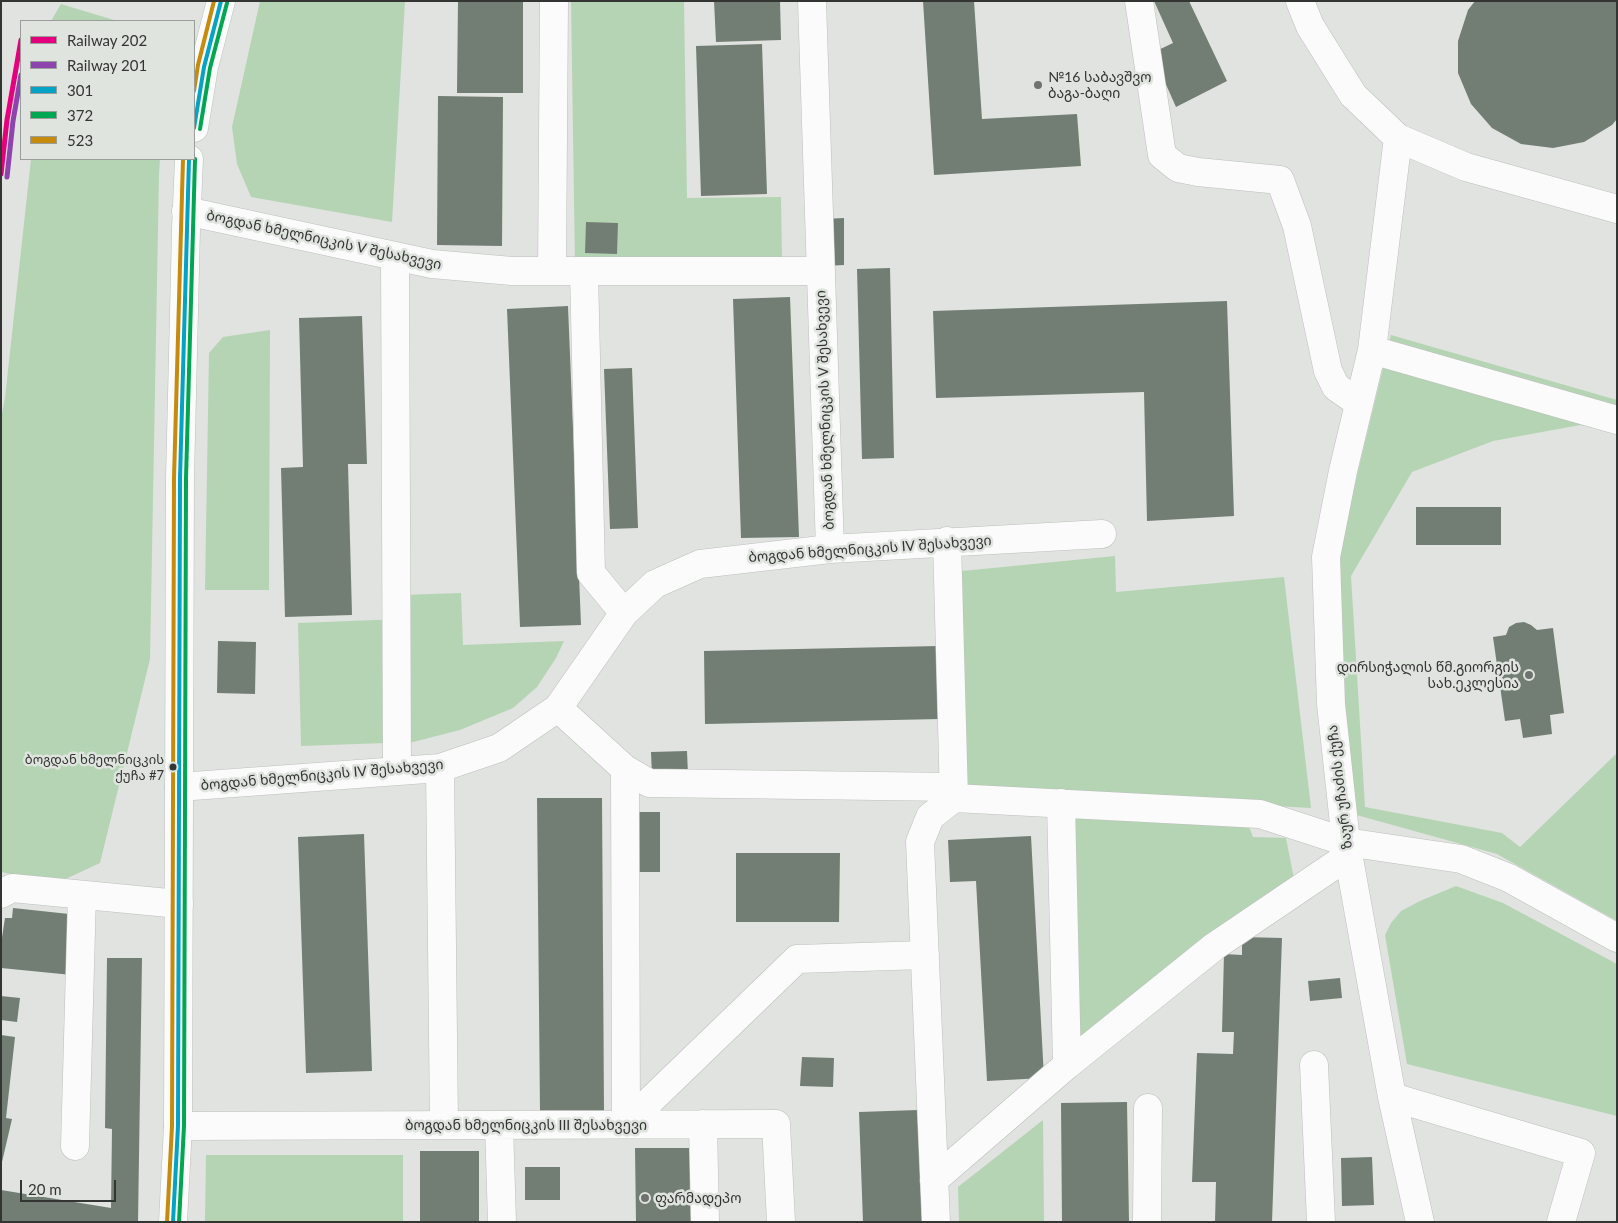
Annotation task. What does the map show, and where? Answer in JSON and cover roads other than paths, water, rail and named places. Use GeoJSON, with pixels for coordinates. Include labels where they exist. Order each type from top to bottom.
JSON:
{"type":"FeatureCollection","features":[{"type":"Feature","properties":{"kind":"street"},"geometry":{"type":"LineString","coordinates":[[195,122],[204,67],[221,1]]}},
{"type":"Feature","properties":{"kind":"street"},"geometry":{"type":"LineString","coordinates":[[552,271],[554,1]]}},
{"type":"Feature","properties":{"kind":"street","name":"ბოგდან ხმელნიცკის V შესახვევი"},"geometry":{"type":"LineString","coordinates":[[812,1],[830,549]]}},
{"type":"Feature","properties":{"kind":"street"},"geometry":{"type":"LineString","coordinates":[[1139,1],[1162,156],[1178,168],[1198,172],[1280,180],[1296,226],[1328,372],[1336,387],[1359,403]]}},
{"type":"Feature","properties":{"kind":"street"},"geometry":{"type":"LineString","coordinates":[[1300,1],[1310,26],[1353,95],[1398,138],[1466,167],[1617,209]]}},
{"type":"Feature","properties":{"kind":"street","name":"ზაურ უჩაძის ქუჩა"},"geometry":{"type":"LineString","coordinates":[[1398,138],[1372,350],[1341,481],[1326,558],[1330,704],[1347,849],[1392,1097],[1420,1222]]}},
{"type":"Feature","properties":{"kind":"street"},"geometry":{"type":"LineString","coordinates":[[173,1222],[178,1126],[180,478],[186,210],[189,160]]}},
{"type":"Feature","properties":{"kind":"street","name":"ბოგდან ხმელნიცკის V შესახვევი"},"geometry":{"type":"LineString","coordinates":[[186,210],[432,264],[512,271],[821,271]]}},
{"type":"Feature","properties":{"kind":"street"},"geometry":{"type":"LineString","coordinates":[[395,256],[397,771]]}},
{"type":"Feature","properties":{"kind":"street"},"geometry":{"type":"LineString","coordinates":[[584,271],[590,573],[624,613]]}},
{"type":"Feature","properties":{"kind":"street"},"geometry":{"type":"LineString","coordinates":[[1372,350],[1617,420]]}},
{"type":"Feature","properties":{"kind":"street","name":"ბოგდან ხმელნიცკის IV შესახვევი"},"geometry":{"type":"LineString","coordinates":[[179,787],[440,768],[499,748],[558,708],[624,613],[655,584],[700,564],[830,549],[947,541],[1102,534]]}},
{"type":"Feature","properties":{"kind":"street"},"geometry":{"type":"LineString","coordinates":[[936,1222],[920,842],[930,817],[954,792],[947,541]]}},
{"type":"Feature","properties":{"kind":"street"},"geometry":{"type":"LineString","coordinates":[[558,708],[625,769],[649,783],[954,792],[1061,804],[1260,814],[1347,849],[1461,860],[1509,878],[1617,938]]}},
{"type":"Feature","properties":{"kind":"street"},"geometry":{"type":"LineString","coordinates":[[440,768],[444,1125]]}},
{"type":"Feature","properties":{"kind":"street"},"geometry":{"type":"LineString","coordinates":[[625,769],[626,1124]]}},
{"type":"Feature","properties":{"kind":"street"},"geometry":{"type":"LineString","coordinates":[[1061,804],[1067,1065]]}},
{"type":"Feature","properties":{"kind":"street"},"geometry":{"type":"LineString","coordinates":[[934,1180],[1067,1065],[1215,946],[1347,849]]}},
{"type":"Feature","properties":{"kind":"street"},"geometry":{"type":"LineString","coordinates":[[7,891],[82,895],[179,904]]}},
{"type":"Feature","properties":{"kind":"street"},"geometry":{"type":"LineString","coordinates":[[75,1146],[82,895]]}},
{"type":"Feature","properties":{"kind":"street"},"geometry":{"type":"LineString","coordinates":[[626,1124],[797,959],[925,955]]}},
{"type":"Feature","properties":{"kind":"street"},"geometry":{"type":"LineString","coordinates":[[1314,1064],[1320,1222]]}},
{"type":"Feature","properties":{"kind":"street"},"geometry":{"type":"LineString","coordinates":[[1392,1097],[1581,1152],[1561,1222]]}},
{"type":"Feature","properties":{"kind":"street"},"geometry":{"type":"LineString","coordinates":[[1147,1222],[1148,1108]]}},
{"type":"Feature","properties":{"kind":"street"},"geometry":{"type":"LineString","coordinates":[[703,1124],[705,1222]]}},
{"type":"Feature","properties":{"kind":"street","name":"ბოგდან ხმელნიცკის III შესახვევი"},"geometry":{"type":"LineString","coordinates":[[178,1126],[776,1124],[781,1222]]}},
{"type":"Feature","properties":{"kind":"street"},"geometry":{"type":"LineString","coordinates":[[499,1125],[502,1222]]}},
{"type":"Feature","properties":{"kind":"rail line","name":"202"},"geometry":{"type":"LineString","coordinates":[[1,174],[7,120],[20,46]]}},
{"type":"Feature","properties":{"kind":"rail line","name":"201"},"geometry":{"type":"LineString","coordinates":[[7,177],[13,121],[20,81]]}},
{"type":"Feature","properties":{"kind":"place","name":"№16 საბავშვო ბაგა-ბაღი"},"geometry":{"type":"Point","coordinates":[1038,85]}},
{"type":"Feature","properties":{"kind":"place","name":"დირსიჭალის წმ.გიორგის სახ.ეკლესია"},"geometry":{"type":"Point","coordinates":[1529,675]}},
{"type":"Feature","properties":{"kind":"place","name":"ბოგდან ხმელნიცკის ქუჩა #7"},"geometry":{"type":"Point","coordinates":[173,767]}},
{"type":"Feature","properties":{"kind":"place","name":"ფარმადეპო"},"geometry":{"type":"Point","coordinates":[645,1198]}}]}
